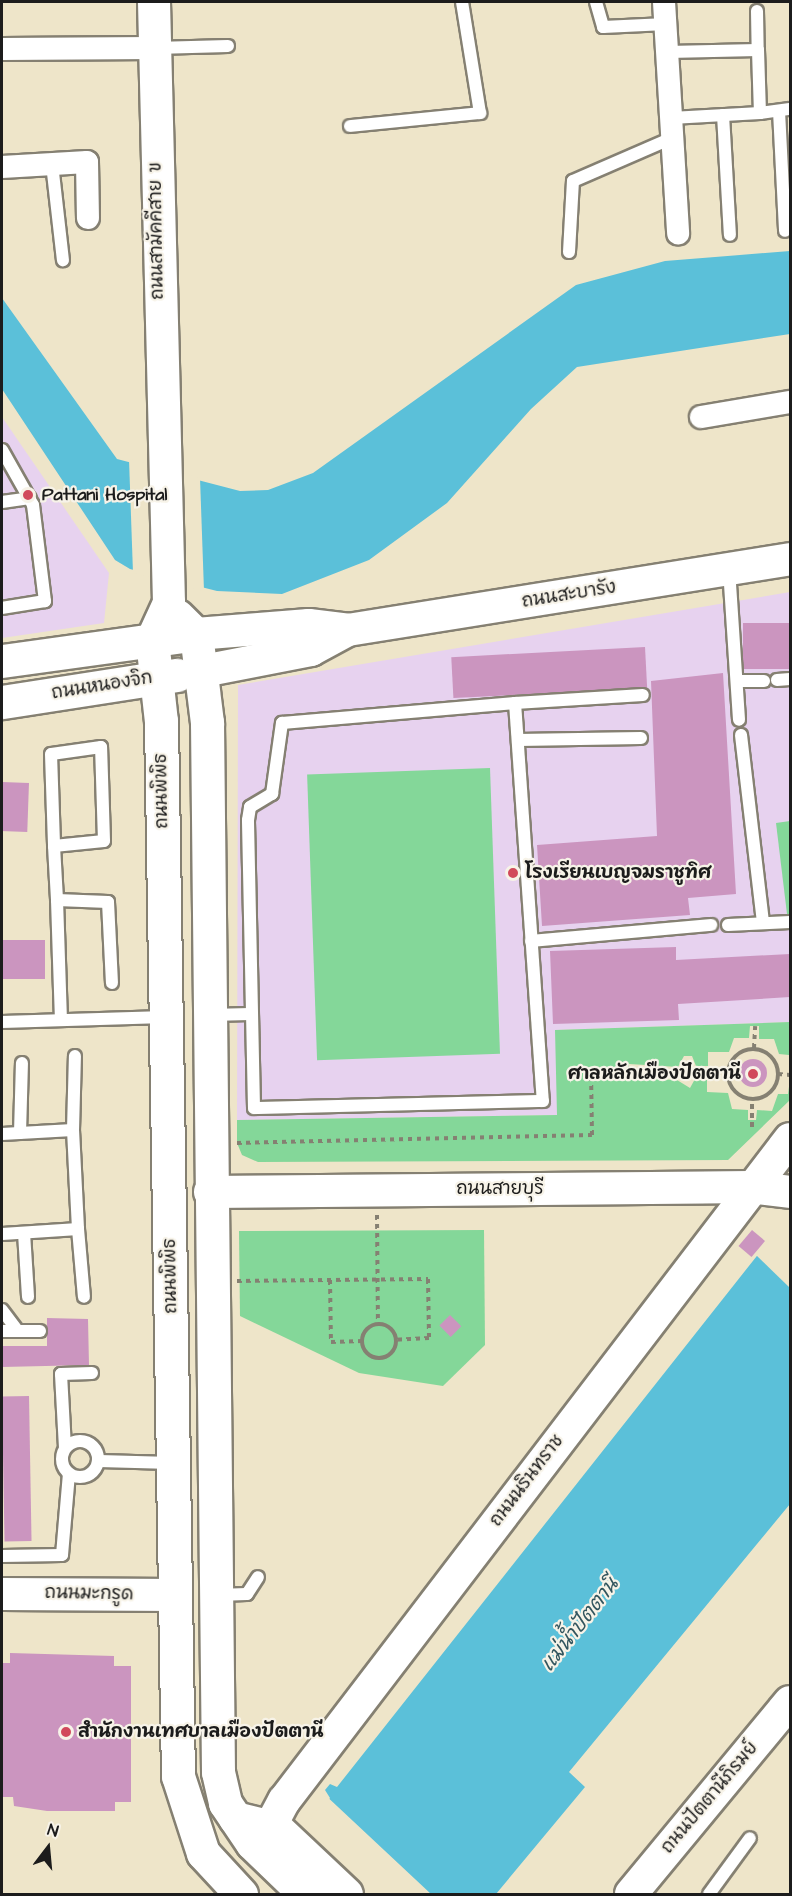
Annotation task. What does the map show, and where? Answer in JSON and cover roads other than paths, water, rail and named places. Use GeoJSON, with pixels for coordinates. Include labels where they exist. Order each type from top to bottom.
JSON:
{"type":"FeatureCollection","features":[{"type":"Feature","properties":{"kind":"main road"},"geometry":{"type":"LineString","coordinates":[[2,661],[196,634],[202,671],[209,1015],[209,1168],[218,1772],[235,1818],[270,1836],[346,1894]]}},
{"type":"Feature","properties":{"kind":"main road","name":"ถนนพิพิธ"},"geometry":{"type":"LineString","coordinates":[[152,640],[157,678],[168,1017],[178,1776],[203,1854],[230,1890]]}},
{"type":"Feature","properties":{"kind":"main road","name":"ถนนหนองจิก"},"geometry":{"type":"LineString","coordinates":[[2,702],[202,671]]}},
{"type":"Feature","properties":{"kind":"main road"},"geometry":{"type":"LineString","coordinates":[[168,1017],[209,1015]]}},
{"type":"Feature","properties":{"kind":"main road"},"geometry":{"type":"LineString","coordinates":[[169,1170],[209,1168]]}},
{"type":"Feature","properties":{"kind":"main road"},"geometry":{"type":"LineString","coordinates":[[172,1327],[213,1326]]}},
{"type":"Feature","properties":{"kind":"main road"},"geometry":{"type":"LineString","coordinates":[[175,1463],[215,1462]]}},
{"type":"Feature","properties":{"kind":"main road"},"geometry":{"type":"LineString","coordinates":[[176,1595],[217,1595]]}},
{"type":"Feature","properties":{"kind":"main road"},"geometry":{"type":"LineString","coordinates":[[270,1836],[306,1894]]}},
{"type":"Feature","properties":{"kind":"street","name":"ถนนสามัคคีสาย ข"},"geometry":{"type":"LineString","coordinates":[[154,2],[161,461],[169,599]]}},
{"type":"Feature","properties":{"kind":"street"},"geometry":{"type":"LineString","coordinates":[[664,2],[678,234]]}},
{"type":"Feature","properties":{"kind":"street"},"geometry":{"type":"LineString","coordinates":[[2,49],[154,48]]}},
{"type":"Feature","properties":{"kind":"street"},"geometry":{"type":"LineString","coordinates":[[2,167],[87,162],[88,218]]}},
{"type":"Feature","properties":{"kind":"street"},"geometry":{"type":"LineString","coordinates":[[700,417],[790,402]]}},
{"type":"Feature","properties":{"kind":"street","name":"ถนนสะบารัง"},"geometry":{"type":"LineString","coordinates":[[348,630],[790,559]]}},
{"type":"Feature","properties":{"kind":"street"},"geometry":{"type":"LineString","coordinates":[[152,640],[169,599],[196,634],[309,625],[348,630]]}},
{"type":"Feature","properties":{"kind":"street"},"geometry":{"type":"LineString","coordinates":[[202,671],[311,650],[348,630]]}},
{"type":"Feature","properties":{"kind":"street","name":"ถนนนรินทราช"},"geometry":{"type":"LineString","coordinates":[[270,1836],[284,1801],[750,1187],[790,1139]]}},
{"type":"Feature","properties":{"kind":"street","name":"ถนนสายบุรี"},"geometry":{"type":"LineString","coordinates":[[209,1168],[377,1190],[750,1187],[790,1192]]}},
{"type":"Feature","properties":{"kind":"street","name":"ถนนมะกรูด"},"geometry":{"type":"LineString","coordinates":[[2,1593],[176,1595]]}},
{"type":"Feature","properties":{"kind":"street","name":"ถนนปัตตานีภิรมย์"},"geometry":{"type":"LineString","coordinates":[[631,1894],[790,1702]]}},
{"type":"Feature","properties":{"kind":"lane"},"geometry":{"type":"LineString","coordinates":[[350,126],[480,113],[462,2]]}},
{"type":"Feature","properties":{"kind":"lane"},"geometry":{"type":"LineString","coordinates":[[596,2],[603,27],[666,24]]}},
{"type":"Feature","properties":{"kind":"lane"},"geometry":{"type":"LineString","coordinates":[[757,11],[759,113]]}},
{"type":"Feature","properties":{"kind":"lane"},"geometry":{"type":"LineString","coordinates":[[154,48],[228,46]]}},
{"type":"Feature","properties":{"kind":"lane"},"geometry":{"type":"LineString","coordinates":[[668,52],[758,50]]}},
{"type":"Feature","properties":{"kind":"lane"},"geometry":{"type":"LineString","coordinates":[[569,252],[573,181],[672,128],[723,115],[785,110],[785,231]]}},
{"type":"Feature","properties":{"kind":"lane"},"geometry":{"type":"LineString","coordinates":[[723,115],[730,235]]}},
{"type":"Feature","properties":{"kind":"lane"},"geometry":{"type":"LineString","coordinates":[[52,164],[63,260]]}},
{"type":"Feature","properties":{"kind":"lane"},"geometry":{"type":"LineString","coordinates":[[2,450],[30,498],[45,601],[2,608]]}},
{"type":"Feature","properties":{"kind":"lane"},"geometry":{"type":"LineString","coordinates":[[2,502],[30,498]]}},
{"type":"Feature","properties":{"kind":"lane"},"geometry":{"type":"LineString","coordinates":[[729,569],[740,720]]}},
{"type":"Feature","properties":{"kind":"lane"},"geometry":{"type":"LineString","coordinates":[[777,680],[790,679]]}},
{"type":"Feature","properties":{"kind":"lane"},"geometry":{"type":"LineString","coordinates":[[737,681],[764,681]]}},
{"type":"Feature","properties":{"kind":"lane"},"geometry":{"type":"LineString","coordinates":[[515,703],[543,1101],[254,1108],[250,1014],[248,820],[250,807],[272,795],[282,723],[515,703],[643,695]]}},
{"type":"Feature","properties":{"kind":"lane"},"geometry":{"type":"LineString","coordinates":[[741,735],[763,923]]}},
{"type":"Feature","properties":{"kind":"lane"},"geometry":{"type":"LineString","coordinates":[[518,740],[641,738]]}},
{"type":"Feature","properties":{"kind":"lane"},"geometry":{"type":"LineString","coordinates":[[54,846],[104,841],[101,747],[51,754],[54,846],[57,900],[61,1020]]}},
{"type":"Feature","properties":{"kind":"lane"},"geometry":{"type":"LineString","coordinates":[[57,900],[108,902],[112,983]]}},
{"type":"Feature","properties":{"kind":"lane"},"geometry":{"type":"LineString","coordinates":[[728,925],[790,922]]}},
{"type":"Feature","properties":{"kind":"lane"},"geometry":{"type":"LineString","coordinates":[[531,941],[711,925]]}},
{"type":"Feature","properties":{"kind":"lane"},"geometry":{"type":"LineString","coordinates":[[209,1015],[250,1014]]}},
{"type":"Feature","properties":{"kind":"lane"},"geometry":{"type":"LineString","coordinates":[[2,1024],[168,1017]]}},
{"type":"Feature","properties":{"kind":"lane"},"geometry":{"type":"LineString","coordinates":[[75,1056],[73,1130],[84,1297]]}},
{"type":"Feature","properties":{"kind":"lane"},"geometry":{"type":"LineString","coordinates":[[20,1133],[22,1063]]}},
{"type":"Feature","properties":{"kind":"lane"},"geometry":{"type":"LineString","coordinates":[[2,1134],[73,1130]]}},
{"type":"Feature","properties":{"kind":"lane"},"geometry":{"type":"LineString","coordinates":[[2,1234],[78,1230]]}},
{"type":"Feature","properties":{"kind":"lane"},"geometry":{"type":"LineString","coordinates":[[24,1233],[27,1297]]}},
{"type":"Feature","properties":{"kind":"lane"},"geometry":{"type":"LineString","coordinates":[[2,1310],[18,1331]]}},
{"type":"Feature","properties":{"kind":"lane"},"geometry":{"type":"LineString","coordinates":[[2,1331],[40,1331]]}},
{"type":"Feature","properties":{"kind":"lane"},"geometry":{"type":"LineString","coordinates":[[65,1448],[61,1374],[92,1373]]}},
{"type":"Feature","properties":{"kind":"lane"},"geometry":{"type":"LineString","coordinates":[[2,1556],[62,1555],[69,1474],[61,1457],[65,1448],[72,1442],[90,1443],[99,1461]]}},
{"type":"Feature","properties":{"kind":"lane"},"geometry":{"type":"LineString","coordinates":[[99,1461],[175,1463]]}},
{"type":"Feature","properties":{"kind":"lane"},"geometry":{"type":"LineString","coordinates":[[69,1474],[88,1476],[99,1461]]}},
{"type":"Feature","properties":{"kind":"lane"},"geometry":{"type":"LineString","coordinates":[[217,1595],[247,1594],[258,1577]]}},
{"type":"Feature","properties":{"kind":"lane"},"geometry":{"type":"LineString","coordinates":[[709,1894],[750,1838]]}},
{"type":"Feature","properties":{"kind":"water"},"geometry":{"type":"Polygon","coordinates":[[[790,251],[790,334],[577,367],[531,409],[447,503],[369,560],[282,594],[217,591],[130,569],[115,560],[2,389],[2,298],[117,459],[240,491],[268,490],[313,473],[576,285],[665,261],[790,251]]]}},
{"type":"Feature","properties":{"kind":"water","name":"แม่น้ำปัตตานี"},"geometry":{"type":"Polygon","coordinates":[[[790,1214],[790,1504],[569,1772],[585,1787],[496,1894],[259,1894],[330,1798],[325,1790],[330,1784],[337,1787],[790,1214]]]}},
{"type":"Feature","properties":{"kind":"place","name":"Pattani Hospital"},"geometry":{"type":"Point","coordinates":[28,495]}},
{"type":"Feature","properties":{"kind":"place","name":"โรงเรียนเบญจมราชูทิศ"},"geometry":{"type":"Point","coordinates":[513,873]}},
{"type":"Feature","properties":{"kind":"place","name":"ศาลหลักเมืองปัตตานี"},"geometry":{"type":"Point","coordinates":[753,1074]}},
{"type":"Feature","properties":{"kind":"place","name":"สำนักงานเทศบาลเมืองปัตตานี"},"geometry":{"type":"Point","coordinates":[66,1732]}}]}
